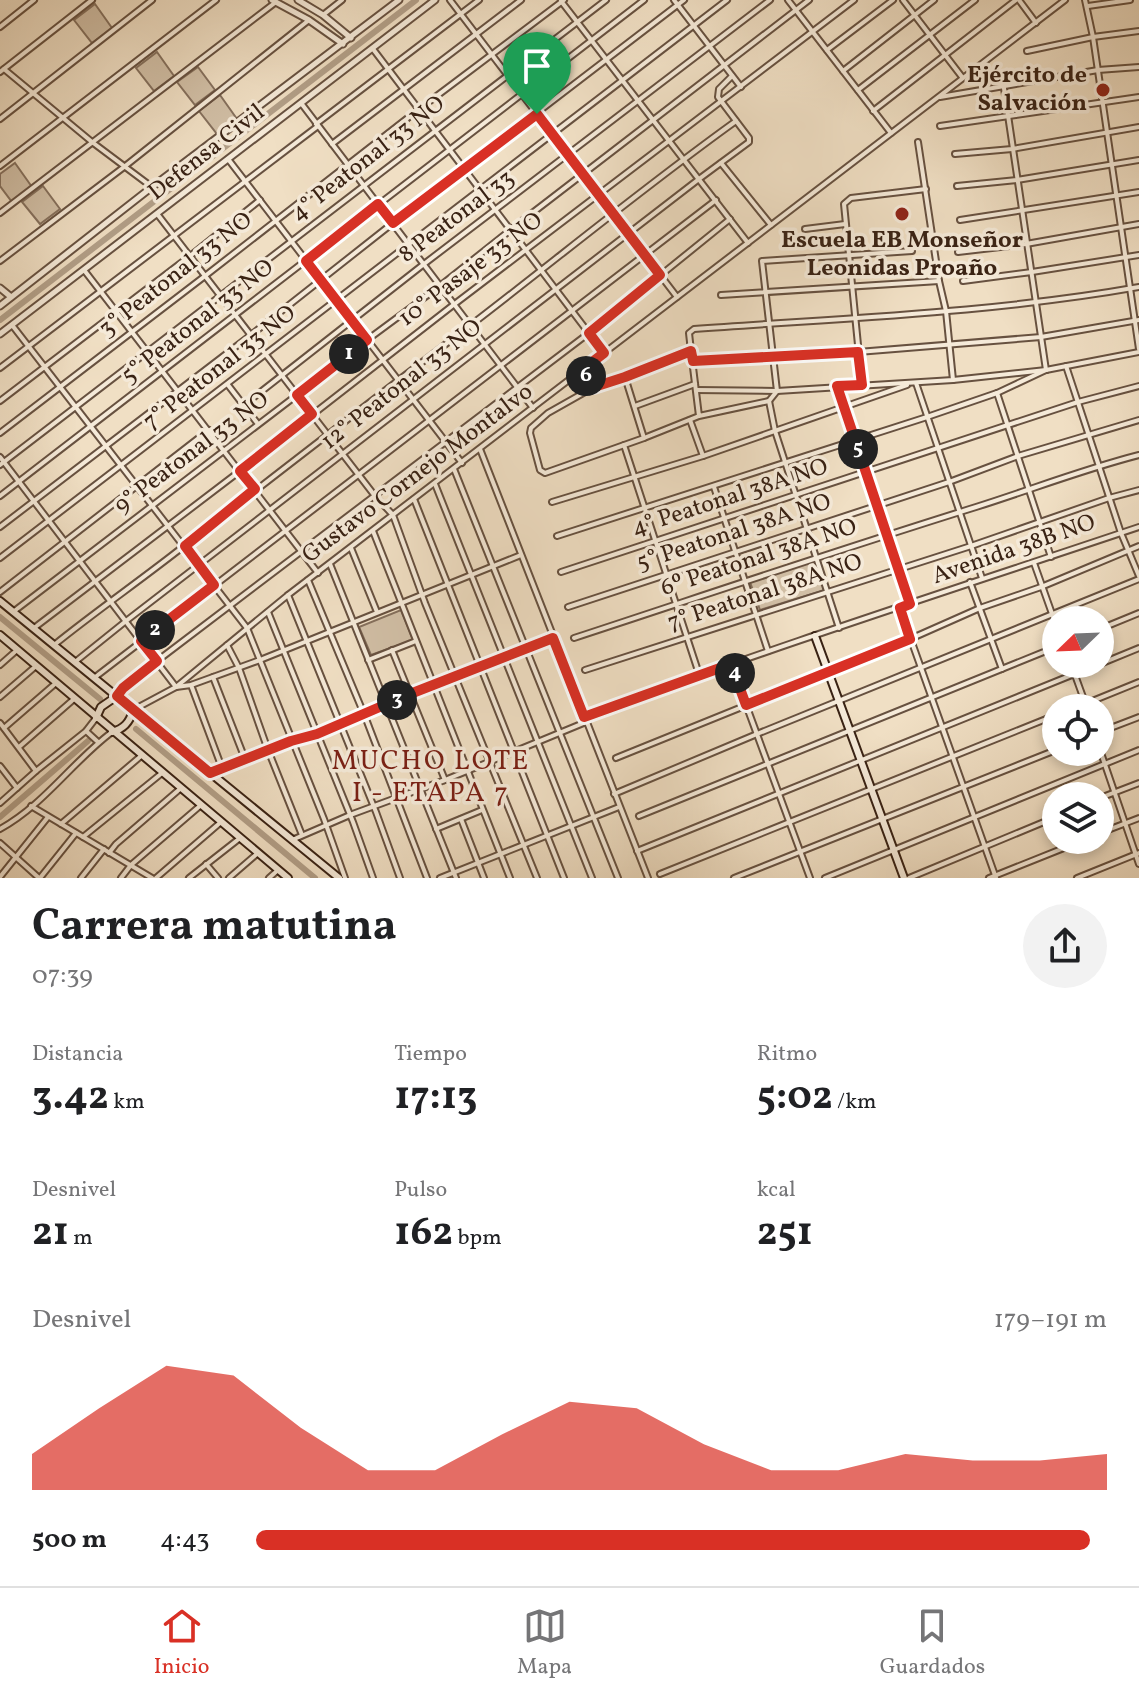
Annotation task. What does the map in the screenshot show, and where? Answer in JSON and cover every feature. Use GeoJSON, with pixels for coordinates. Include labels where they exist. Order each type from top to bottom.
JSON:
{"type":"FeatureCollection","features":[{"type":"Feature","properties":{"kind":"main road"},"geometry":{"type":"LineString","coordinates":[[0,601],[339,878]]}},
{"type":"Feature","properties":{"kind":"main road"},"geometry":{"type":"LineString","coordinates":[[0,635],[288,878]]}},
{"type":"Feature","properties":{"kind":"main road"},"geometry":{"type":"LineString","coordinates":[[815,636],[892,850],[907,878]]}},
{"type":"Feature","properties":{"kind":"main road"},"geometry":{"type":"LineString","coordinates":[[96,718],[101,707],[117,696]]}},
{"type":"Feature","properties":{"kind":"main road"},"geometry":{"type":"LineString","coordinates":[[112,732],[127,724],[133,710]]}},
{"type":"Feature","properties":{"kind":"street"},"geometry":{"type":"LineString","coordinates":[[0,27],[34,0]]}},
{"type":"Feature","properties":{"kind":"street"},"geometry":{"type":"LineString","coordinates":[[92,0],[2,70],[152,187]]}},
{"type":"Feature","properties":{"kind":"street"},"geometry":{"type":"LineString","coordinates":[[0,119],[152,0]]}},
{"type":"Feature","properties":{"kind":"street"},"geometry":{"type":"LineString","coordinates":[[0,166],[216,0]]}},
{"type":"Feature","properties":{"kind":"street"},"geometry":{"type":"LineString","coordinates":[[298,0],[351,38]]}},
{"type":"Feature","properties":{"kind":"street"},"geometry":{"type":"LineString","coordinates":[[323,15],[342,0]]}},
{"type":"Feature","properties":{"kind":"street","name":"Defensa Civil"},"geometry":{"type":"LineString","coordinates":[[0,305],[399,0]]}},
{"type":"Feature","properties":{"kind":"street","name":"Defensa Civil"},"geometry":{"type":"LineString","coordinates":[[0,334],[435,0]]}},
{"type":"Feature","properties":{"kind":"street"},"geometry":{"type":"LineString","coordinates":[[450,0],[677,297]]}},
{"type":"Feature","properties":{"kind":"street"},"geometry":{"type":"LineString","coordinates":[[0,368],[479,0]]}},
{"type":"Feature","properties":{"kind":"street"},"geometry":{"type":"LineString","coordinates":[[332,145],[521,0]]}},
{"type":"Feature","properties":{"kind":"street","name":"4° Peatonal 33 NO"},"geometry":{"type":"LineString","coordinates":[[1,461],[76,407],[606,0]]}},
{"type":"Feature","properties":{"kind":"street","name":"5° Peatonal 33 NO"},"geometry":{"type":"LineString","coordinates":[[0,496],[644,0]]}},
{"type":"Feature","properties":{"kind":"street"},"geometry":{"type":"LineString","coordinates":[[0,527],[607,60],[676,2],[684,0]]}},
{"type":"Feature","properties":{"kind":"street","name":"7° Peatonal 33 NO"},"geometry":{"type":"LineString","coordinates":[[0,558],[727,0]]}},
{"type":"Feature","properties":{"kind":"street","name":"8 Peatonal 33"},"geometry":{"type":"LineString","coordinates":[[244,405],[770,0]]}},
{"type":"Feature","properties":{"kind":"street"},"geometry":{"type":"LineString","coordinates":[[788,0],[891,133]]}},
{"type":"Feature","properties":{"kind":"street","name":"9° Peatonal 33 NO"},"geometry":{"type":"LineString","coordinates":[[13,612],[809,0]]}},
{"type":"Feature","properties":{"kind":"street","name":"10° Pasaje 33 NO"},"geometry":{"type":"LineString","coordinates":[[34,628],[854,0]]}},
{"type":"Feature","properties":{"kind":"street"},"geometry":{"type":"LineString","coordinates":[[827,50],[893,0]]}},
{"type":"Feature","properties":{"kind":"street"},"geometry":{"type":"LineString","coordinates":[[903,0],[963,78]]}},
{"type":"Feature","properties":{"kind":"street"},"geometry":{"type":"LineString","coordinates":[[843,71],[934,0]]}},
{"type":"Feature","properties":{"kind":"street"},"geometry":{"type":"LineString","coordinates":[[858,90],[975,0]]}},
{"type":"Feature","properties":{"kind":"street"},"geometry":{"type":"LineString","coordinates":[[873,111],[1017,0],[1036,23]]}},
{"type":"Feature","properties":{"kind":"street","name":"Gustavo Cornejo Montalvo"},"geometry":{"type":"LineString","coordinates":[[176,687],[288,595],[1065,0]]}},
{"type":"Feature","properties":{"kind":"street"},"geometry":{"type":"LineString","coordinates":[[635,406],[695,387],[777,391],[953,380],[1046,370],[1139,350],[1137,320],[1085,0]]}},
{"type":"Feature","properties":{"kind":"street"},"geometry":{"type":"LineString","coordinates":[[1088,6],[1130,0]]}},
{"type":"Feature","properties":{"kind":"street"},"geometry":{"type":"LineString","coordinates":[[0,213],[274,1],[343,44]]}},
{"type":"Feature","properties":{"kind":"street"},"geometry":{"type":"LineString","coordinates":[[562,1],[748,243]]}},
{"type":"Feature","properties":{"kind":"street","name":"3° Peatonal 33 NO"},"geometry":{"type":"LineString","coordinates":[[0,433],[562,1]]}},
{"type":"Feature","properties":{"kind":"street"},"geometry":{"type":"LineString","coordinates":[[676,2],[741,87]]}},
{"type":"Feature","properties":{"kind":"street"},"geometry":{"type":"LineString","coordinates":[[0,261],[309,20]]}},
{"type":"Feature","properties":{"kind":"street"},"geometry":{"type":"LineString","coordinates":[[1027,51],[1139,31]]}},
{"type":"Feature","properties":{"kind":"street"},"geometry":{"type":"LineString","coordinates":[[373,49],[604,353]]}},
{"type":"Feature","properties":{"kind":"street"},"geometry":{"type":"LineString","coordinates":[[938,98],[1098,70],[1139,67]]}},
{"type":"Feature","properties":{"kind":"street"},"geometry":{"type":"LineString","coordinates":[[1002,75],[1046,370]]}},
{"type":"Feature","properties":{"kind":"street"},"geometry":{"type":"LineString","coordinates":[[54,645],[736,121],[718,97],[719,89],[732,76]]}},
{"type":"Feature","properties":{"kind":"street"},"geometry":{"type":"LineString","coordinates":[[940,126],[1139,97]]}},
{"type":"Feature","properties":{"kind":"street"},"geometry":{"type":"LineString","coordinates":[[301,103],[533,408]]}},
{"type":"Feature","properties":{"kind":"street","name":"12° Peatonal 33 NO"},"geometry":{"type":"LineString","coordinates":[[75,662],[749,142],[736,121]]}},
{"type":"Feature","properties":{"kind":"street"},"geometry":{"type":"LineString","coordinates":[[955,154],[1012,149],[1139,127]]}},
{"type":"Feature","properties":{"kind":"street"},"geometry":{"type":"LineString","coordinates":[[918,142],[946,311],[953,380]]}},
{"type":"Feature","properties":{"kind":"street"},"geometry":{"type":"LineString","coordinates":[[228,159],[462,463]]}},
{"type":"Feature","properties":{"kind":"street"},"geometry":{"type":"LineString","coordinates":[[957,186],[1017,180],[1139,160]]}},
{"type":"Feature","properties":{"kind":"street"},"geometry":{"type":"LineString","coordinates":[[721,163],[771,225]]}},
{"type":"Feature","properties":{"kind":"street"},"geometry":{"type":"LineString","coordinates":[[862,385],[844,204],[851,198],[926,189]]}},
{"type":"Feature","properties":{"kind":"street"},"geometry":{"type":"LineString","coordinates":[[960,220],[1139,192]]}},
{"type":"Feature","properties":{"kind":"street"},"geometry":{"type":"LineString","coordinates":[[0,401],[260,200]]}},
{"type":"Feature","properties":{"kind":"street"},"geometry":{"type":"LineString","coordinates":[[94,678],[716,200]]}},
{"type":"Feature","properties":{"kind":"street"},"geometry":{"type":"LineString","coordinates":[[158,215],[358,475],[393,515],[537,878]]}},
{"type":"Feature","properties":{"kind":"street"},"geometry":{"type":"LineString","coordinates":[[117,696],[157,661],[589,333],[730,219]]}},
{"type":"Feature","properties":{"kind":"street"},"geometry":{"type":"LineString","coordinates":[[805,229],[845,224]]}},
{"type":"Feature","properties":{"kind":"street"},"geometry":{"type":"LineString","coordinates":[[958,252],[1026,244],[1139,224]]}},
{"type":"Feature","properties":{"kind":"street"},"geometry":{"type":"LineString","coordinates":[[691,351],[594,387],[548,413],[530,430],[540,470],[545,473],[699,416],[769,401],[777,391],[764,261],[912,251]]}},
{"type":"Feature","properties":{"kind":"street"},"geometry":{"type":"LineString","coordinates":[[963,281],[1139,255]]}},
{"type":"Feature","properties":{"kind":"street"},"geometry":{"type":"LineString","coordinates":[[84,270],[318,573]]}},
{"type":"Feature","properties":{"kind":"street"},"geometry":{"type":"LineString","coordinates":[[721,295],[939,281]]}},
{"type":"Feature","properties":{"kind":"street"},"geometry":{"type":"LineString","coordinates":[[699,416],[689,333],[694,329],[1037,303],[1139,287]]}},
{"type":"Feature","properties":{"kind":"street"},"geometry":{"type":"LineString","coordinates":[[0,288],[11,297]]}},
{"type":"Feature","properties":{"kind":"street"},"geometry":{"type":"LineString","coordinates":[[693,361],[1041,337],[1137,320]]}},
{"type":"Feature","properties":{"kind":"street"},"geometry":{"type":"LineString","coordinates":[[12,325],[247,628],[345,878]]}},
{"type":"Feature","properties":{"kind":"street"},"geometry":{"type":"LineString","coordinates":[[1066,366],[1139,578],[1073,606]]}},
{"type":"Feature","properties":{"kind":"street"},"geometry":{"type":"LineString","coordinates":[[582,370],[594,387]]}},
{"type":"Feature","properties":{"kind":"street"},"geometry":{"type":"LineString","coordinates":[[557,536],[927,417],[997,393],[1046,370]]}},
{"type":"Feature","properties":{"kind":"street"},"geometry":{"type":"LineString","coordinates":[[625,377],[644,438]]}},
{"type":"Feature","properties":{"kind":"street"},"geometry":{"type":"LineString","coordinates":[[552,502],[703,456],[914,383]]}},
{"type":"Feature","properties":{"kind":"street"},"geometry":{"type":"LineString","coordinates":[[914,383],[982,578]]}},
{"type":"Feature","properties":{"kind":"street"},"geometry":{"type":"LineString","coordinates":[[228,385],[258,424]]}},
{"type":"Feature","properties":{"kind":"street"},"geometry":{"type":"LineString","coordinates":[[837,386],[910,604]]}},
{"type":"Feature","properties":{"kind":"street","name":"4° Peatonal 38A NO"},"geometry":{"type":"LineString","coordinates":[[561,572],[1078,402],[1139,386]]}},
{"type":"Feature","properties":{"kind":"street"},"geometry":{"type":"LineString","coordinates":[[997,393],[1051,557]]}},
{"type":"Feature","properties":{"kind":"street"},"geometry":{"type":"LineString","coordinates":[[769,401],[775,431],[839,628]]}},
{"type":"Feature","properties":{"kind":"street"},"geometry":{"type":"LineString","coordinates":[[690,420],[703,456]]}},
{"type":"Feature","properties":{"kind":"street","name":"5° Peatonal 38A NO"},"geometry":{"type":"LineString","coordinates":[[568,607],[949,482],[1018,456],[1139,420]]}},
{"type":"Feature","properties":{"kind":"street"},"geometry":{"type":"LineString","coordinates":[[0,592],[209,430]]}},
{"type":"Feature","properties":{"kind":"street"},"geometry":{"type":"LineString","coordinates":[[624,445],[699,674]]}},
{"type":"Feature","properties":{"kind":"street"},"geometry":{"type":"LineString","coordinates":[[480,449],[648,878]]}},
{"type":"Feature","properties":{"kind":"street","name":"6º Peatonal 38A NO"},"geometry":{"type":"LineString","coordinates":[[574,638],[1099,465],[1139,455]]}},
{"type":"Feature","properties":{"kind":"street"},"geometry":{"type":"LineString","coordinates":[[1,461],[176,687]]}},
{"type":"Feature","properties":{"kind":"street"},"geometry":{"type":"LineString","coordinates":[[454,469],[618,878]]}},
{"type":"Feature","properties":{"kind":"street"},"geometry":{"type":"LineString","coordinates":[[435,484],[592,878]]}},
{"type":"Feature","properties":{"kind":"street"},"geometry":{"type":"LineString","coordinates":[[714,486],[768,651]]}},
{"type":"Feature","properties":{"kind":"street","name":"7° Peatonal 38A NO"},"geometry":{"type":"LineString","coordinates":[[585,670],[1139,490]]}},
{"type":"Feature","properties":{"kind":"street"},"geometry":{"type":"LineString","coordinates":[[414,499],[564,878]]}},
{"type":"Feature","properties":{"kind":"street","name":"Avenida 38B NO"},"geometry":{"type":"LineString","coordinates":[[292,840],[468,771],[699,674],[1139,527]]}},
{"type":"Feature","properties":{"kind":"street"},"geometry":{"type":"LineString","coordinates":[[373,531],[510,878]]}},
{"type":"Feature","properties":{"kind":"street"},"geometry":{"type":"LineString","coordinates":[[616,758],[1139,546]]}},
{"type":"Feature","properties":{"kind":"street"},"geometry":{"type":"LineString","coordinates":[[351,548],[377,612]]}},
{"type":"Feature","properties":{"kind":"street"},"geometry":{"type":"LineString","coordinates":[[133,710],[176,687],[191,685],[260,660],[521,555]]}},
{"type":"Feature","properties":{"kind":"street"},"geometry":{"type":"LineString","coordinates":[[1033,562],[1048,606]]}},
{"type":"Feature","properties":{"kind":"street"},"geometry":{"type":"LineString","coordinates":[[330,564],[455,875]]}},
{"type":"Feature","properties":{"kind":"street"},"geometry":{"type":"LineString","coordinates":[[308,580],[331,631],[427,878]]}},
{"type":"Feature","properties":{"kind":"street"},"geometry":{"type":"LineString","coordinates":[[970,582],[1002,669]]}},
{"type":"Feature","properties":{"kind":"street"},"geometry":{"type":"LineString","coordinates":[[288,595],[400,878]]}},
{"type":"Feature","properties":{"kind":"street"},"geometry":{"type":"LineString","coordinates":[[900,608],[993,877],[1050,854]]}},
{"type":"Feature","properties":{"kind":"street"},"geometry":{"type":"LineString","coordinates":[[268,611],[373,878]]}},
{"type":"Feature","properties":{"kind":"street"},"geometry":{"type":"LineString","coordinates":[[1114,623],[1139,613]]}},
{"type":"Feature","properties":{"kind":"street"},"geometry":{"type":"LineString","coordinates":[[614,794],[1042,619]]}},
{"type":"Feature","properties":{"kind":"street"},"geometry":{"type":"LineString","coordinates":[[210,773],[317,734],[553,638]]}},
{"type":"Feature","properties":{"kind":"street"},"geometry":{"type":"LineString","coordinates":[[368,660],[416,641]]}},
{"type":"Feature","properties":{"kind":"street"},"geometry":{"type":"LineString","coordinates":[[227,645],[239,668],[302,835]]}},
{"type":"Feature","properties":{"kind":"street"},"geometry":{"type":"LineString","coordinates":[[1114,658],[1139,648]]}},
{"type":"Feature","properties":{"kind":"street"},"geometry":{"type":"LineString","coordinates":[[0,665],[17,650]]}},
{"type":"Feature","properties":{"kind":"street"},"geometry":{"type":"LineString","coordinates":[[392,650],[445,780]]}},
{"type":"Feature","properties":{"kind":"street"},"geometry":{"type":"LineString","coordinates":[[639,816],[1042,653]]}},
{"type":"Feature","properties":{"kind":"street"},"geometry":{"type":"LineString","coordinates":[[731,664],[810,878]]}},
{"type":"Feature","properties":{"kind":"street"},"geometry":{"type":"LineString","coordinates":[[0,697],[36,666]]}},
{"type":"Feature","properties":{"kind":"street"},"geometry":{"type":"LineString","coordinates":[[213,677],[245,759]]}},
{"type":"Feature","properties":{"kind":"street"},"geometry":{"type":"LineString","coordinates":[[637,851],[1065,678]]}},
{"type":"Feature","properties":{"kind":"street"},"geometry":{"type":"LineString","coordinates":[[1112,694],[1139,682]]}},
{"type":"Feature","properties":{"kind":"street"},"geometry":{"type":"LineString","coordinates":[[4,728],[56,683]]}},
{"type":"Feature","properties":{"kind":"street"},"geometry":{"type":"LineString","coordinates":[[191,685],[222,768]]}},
{"type":"Feature","properties":{"kind":"street"},"geometry":{"type":"LineString","coordinates":[[19,747],[74,699]]}},
{"type":"Feature","properties":{"kind":"street"},"geometry":{"type":"LineString","coordinates":[[1114,727],[1139,717]]}},
{"type":"Feature","properties":{"kind":"street"},"geometry":{"type":"LineString","coordinates":[[0,803],[86,731],[96,718]]}},
{"type":"Feature","properties":{"kind":"street"},"geometry":{"type":"LineString","coordinates":[[660,874],[1042,721]]}},
{"type":"Feature","properties":{"kind":"street"},"geometry":{"type":"LineString","coordinates":[[0,723],[36,771]]}},
{"type":"Feature","properties":{"kind":"street"},"geometry":{"type":"LineString","coordinates":[[86,731],[98,742]]}},
{"type":"Feature","properties":{"kind":"street"},"geometry":{"type":"LineString","coordinates":[[0,829],[31,806],[112,732]]}},
{"type":"Feature","properties":{"kind":"street"},"geometry":{"type":"LineString","coordinates":[[1114,761],[1139,750]]}},
{"type":"Feature","properties":{"kind":"street"},"geometry":{"type":"LineString","coordinates":[[61,824],[141,756]]}},
{"type":"Feature","properties":{"kind":"street"},"geometry":{"type":"LineString","coordinates":[[734,878],[1042,756]]}},
{"type":"Feature","properties":{"kind":"street"},"geometry":{"type":"LineString","coordinates":[[0,766],[17,788]]}},
{"type":"Feature","properties":{"kind":"street"},"geometry":{"type":"LineString","coordinates":[[825,878],[1102,766]]}},
{"type":"Feature","properties":{"kind":"street"},"geometry":{"type":"LineString","coordinates":[[83,837],[162,773]]}},
{"type":"Feature","properties":{"kind":"street"},"geometry":{"type":"LineString","coordinates":[[1139,783],[1114,793],[1139,864]]}},
{"type":"Feature","properties":{"kind":"street"},"geometry":{"type":"LineString","coordinates":[[81,878],[106,851],[181,788]]}},
{"type":"Feature","properties":{"kind":"street"},"geometry":{"type":"LineString","coordinates":[[121,878],[131,865],[201,805]]}},
{"type":"Feature","properties":{"kind":"street"},"geometry":{"type":"LineString","coordinates":[[31,806],[154,878],[221,822]]}},
{"type":"Feature","properties":{"kind":"street"},"geometry":{"type":"LineString","coordinates":[[440,878],[455,875],[619,807]]}},
{"type":"Feature","properties":{"kind":"street"},"geometry":{"type":"LineString","coordinates":[[436,829],[483,810]]}},
{"type":"Feature","properties":{"kind":"street"},"geometry":{"type":"LineString","coordinates":[[0,877],[48,817]]}},
{"type":"Feature","properties":{"kind":"street"},"geometry":{"type":"LineString","coordinates":[[1114,827],[1139,818]]}},
{"type":"Feature","properties":{"kind":"street"},"geometry":{"type":"LineString","coordinates":[[461,819],[484,878]]}},
{"type":"Feature","properties":{"kind":"street"},"geometry":{"type":"LineString","coordinates":[[907,878],[1042,823]]}},
{"type":"Feature","properties":{"kind":"street"},"geometry":{"type":"LineString","coordinates":[[0,843],[39,878],[76,833]]}},
{"type":"Feature","properties":{"kind":"street"},"geometry":{"type":"LineString","coordinates":[[189,878],[240,838]]}},
{"type":"Feature","properties":{"kind":"street"},"geometry":{"type":"LineString","coordinates":[[229,878],[258,853]]}},
{"type":"Feature","properties":{"kind":"street"},"geometry":{"type":"LineString","coordinates":[[1077,878],[1137,854]]}},
{"type":"Feature","properties":{"kind":"street"},"geometry":{"type":"LineString","coordinates":[[206,864],[218,878]]}},
{"type":"Feature","properties":{"kind":"street"},"geometry":{"type":"LineString","coordinates":[[269,878],[278,870]]}},
{"type":"Feature","properties":{"kind":"shaded area"},"geometry":{"type":"Polygon","coordinates":[[[95,4],[112,28],[92,43],[74,20],[95,4]]]}},
{"type":"Feature","properties":{"kind":"shaded area"},"geometry":{"type":"Polygon","coordinates":[[[157,52],[174,76],[154,91],[136,68],[157,52]]]}},
{"type":"Feature","properties":{"kind":"shaded area"},"geometry":{"type":"Polygon","coordinates":[[[198,67],[215,90],[195,105],[177,82],[198,67]]]}},
{"type":"Feature","properties":{"kind":"shaded area"},"geometry":{"type":"Polygon","coordinates":[[[220,95],[237,119],[217,134],[199,111],[220,95]]]}},
{"type":"Feature","properties":{"kind":"shaded area"},"geometry":{"type":"Polygon","coordinates":[[[15,163],[32,187],[12,202],[0,186],[0,174],[15,163]]]}},
{"type":"Feature","properties":{"kind":"shaded area"},"geometry":{"type":"Polygon","coordinates":[[[43,186],[60,209],[40,224],[22,202],[43,186]]]}},
{"type":"Feature","properties":{"kind":"shaded area"},"geometry":{"type":"Polygon","coordinates":[[[815,560],[825,590],[760,610],[750,582],[815,560]]]}},
{"type":"Feature","properties":{"kind":"shaded area"},"geometry":{"type":"Polygon","coordinates":[[[401,610],[413,640],[371,655],[359,627],[401,610]]]}},
{"type":"Feature","properties":{"kind":"waterway"},"geometry":{"type":"LineString","coordinates":[[0,320],[416,0]]}},
{"type":"Feature","properties":{"kind":"waterway"},"geometry":{"type":"LineString","coordinates":[[0,617],[100,699]]}},
{"type":"Feature","properties":{"kind":"waterway"},"geometry":{"type":"LineString","coordinates":[[136,729],[315,878]]}},
{"type":"Feature","properties":{"kind":"waterway"},"geometry":{"type":"LineString","coordinates":[[0,817],[88,741]]}},
{"type":"Feature","properties":{"kind":"place","name":"Ejército de Salvación"},"geometry":{"type":"Point","coordinates":[1103,90]}},
{"type":"Feature","properties":{"kind":"place","name":"Escuela EB Monseñor Leonidas Proaño"},"geometry":{"type":"Point","coordinates":[902,214]}},
{"type":"Feature","properties":{"kind":"district","name":"MUCHO LOTE I - ETAPA 7"},"geometry":{"type":"Point","coordinates":[431,777]}},
{"type":"Feature","properties":{"kind":"route"},"geometry":{"type":"LineString","coordinates":[[537,114],[660,275],[589,333],[604,353],[582,370],[594,387],[691,351],[693,361],[858,352],[862,385],[837,386],[910,604],[900,608],[910,639],[746,705],[731,664],[584,717],[553,638],[317,734],[210,773],[117,696],[157,661],[141,641],[214,585],[185,546],[255,489],[240,471],[312,414],[297,395],[367,340],[306,261],[378,204],[393,223],[537,114]]}}]}
